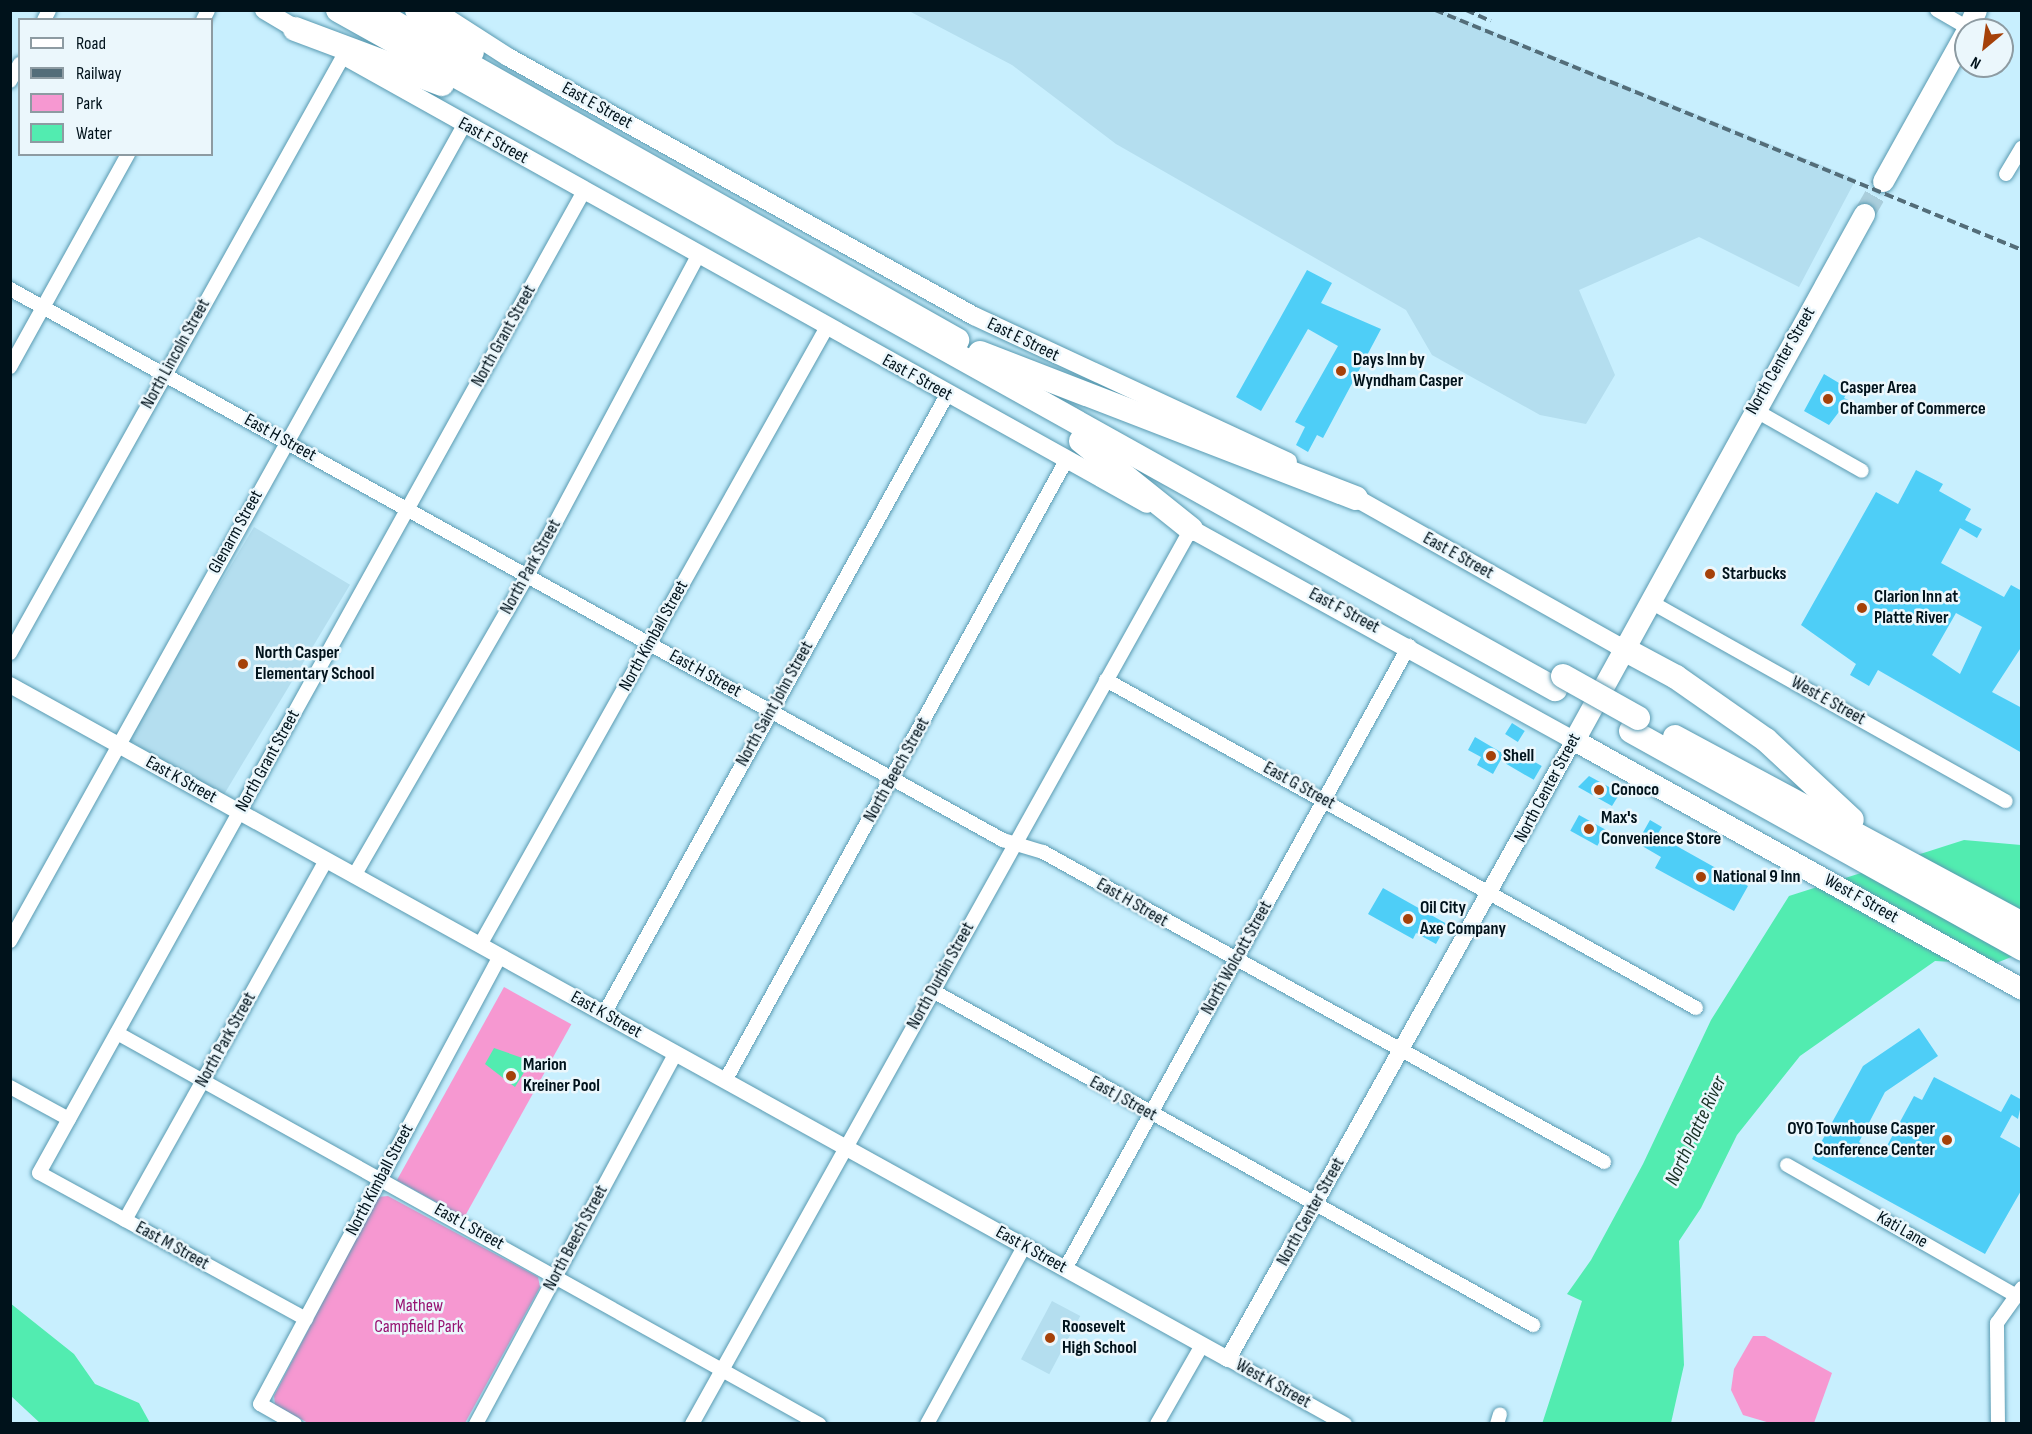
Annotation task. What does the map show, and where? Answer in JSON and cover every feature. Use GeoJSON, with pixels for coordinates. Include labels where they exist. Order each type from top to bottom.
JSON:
{"type":"FeatureCollection","features":[{"type":"Feature","properties":{"kind":"highway"},"geometry":{"type":"LineString","coordinates":[[338,10],[591,144],[1559,683],[1635,724],[1878,844],[2022,924]]}},
{"type":"Feature","properties":{"kind":"highway"},"geometry":{"type":"LineString","coordinates":[[372,10],[591,144]]}},
{"type":"Feature","properties":{"kind":"highway"},"geometry":{"type":"LineString","coordinates":[[417,10],[591,144]]}},
{"type":"Feature","properties":{"kind":"highway"},"geometry":{"type":"LineString","coordinates":[[295,29],[426,77],[591,144]]}},
{"type":"Feature","properties":{"kind":"highway"},"geometry":{"type":"LineString","coordinates":[[976,360],[1356,498]]}},
{"type":"Feature","properties":{"kind":"highway"},"geometry":{"type":"LineString","coordinates":[[976,360],[1191,529]]}},
{"type":"Feature","properties":{"kind":"highway"},"geometry":{"type":"LineString","coordinates":[[1622,648],[1676,677],[1766,740],[1878,844]]}},
{"type":"Feature","properties":{"kind":"highway"},"geometry":{"type":"LineString","coordinates":[[1635,724],[1850,852],[2022,949]]}},
{"type":"Feature","properties":{"kind":"main road","name":"East F Street"},"geometry":{"type":"LineString","coordinates":[[264,10],[464,125],[699,254],[946,395],[1409,646],[1574,740]]}},
{"type":"Feature","properties":{"kind":"main road","name":"East E Street"},"geometry":{"type":"LineString","coordinates":[[435,10],[508,57],[974,316],[1204,420],[1356,498],[1622,648]]}},
{"type":"Feature","properties":{"kind":"main road"},"geometry":{"type":"LineString","coordinates":[[1883,182],[1954,52]]}},
{"type":"Feature","properties":{"kind":"main road","name":"North Center Street"},"geometry":{"type":"LineString","coordinates":[[1574,740],[1753,409],[1864,214]]}},
{"type":"Feature","properties":{"kind":"main road","name":"West F Street"},"geometry":{"type":"LineString","coordinates":[[1574,740],[2022,989]]}},
{"type":"Feature","properties":{"kind":"street"},"geometry":{"type":"LineString","coordinates":[[1937,10],[1954,18]]}},
{"type":"Feature","properties":{"kind":"street","name":"North Lincoln Street"},"geometry":{"type":"LineString","coordinates":[[10,652],[344,56]]}},
{"type":"Feature","properties":{"kind":"street"},"geometry":{"type":"LineString","coordinates":[[10,81],[18,67]]}},
{"type":"Feature","properties":{"kind":"street","name":"Glenarm Street"},"geometry":{"type":"LineString","coordinates":[[10,941],[464,125]]}},
{"type":"Feature","properties":{"kind":"street"},"geometry":{"type":"LineString","coordinates":[[2006,174],[2022,147]]}},
{"type":"Feature","properties":{"kind":"street"},"geometry":{"type":"LineString","coordinates":[[10,368],[127,156]]}},
{"type":"Feature","properties":{"kind":"street","name":"North Grant Street"},"geometry":{"type":"LineString","coordinates":[[39,1173],[584,191]]}},
{"type":"Feature","properties":{"kind":"street","name":"North Park Street"},"geometry":{"type":"LineString","coordinates":[[354,876],[527,576],[699,254]]}},
{"type":"Feature","properties":{"kind":"street","name":"East H Street"},"geometry":{"type":"LineString","coordinates":[[10,289],[892,778],[1016,843],[1043,852],[1235,961],[1604,1162]]}},
{"type":"Feature","properties":{"kind":"street","name":"North Kimball Street"},"geometry":{"type":"LineString","coordinates":[[480,945],[827,327]]}},
{"type":"Feature","properties":{"kind":"street","name":"North Saint John Street"},"geometry":{"type":"LineString","coordinates":[[604,1014],[946,395]]}},
{"type":"Feature","properties":{"kind":"street"},"geometry":{"type":"LineString","coordinates":[[1753,409],[1862,471]]}},
{"type":"Feature","properties":{"kind":"street","name":"North Beech Street"},"geometry":{"type":"LineString","coordinates":[[725,1081],[1067,459]]}},
{"type":"Feature","properties":{"kind":"street","name":"North Durbin Street"},"geometry":{"type":"LineString","coordinates":[[692,1424],[1191,529]]}},
{"type":"Feature","properties":{"kind":"street","name":"West E Street"},"geometry":{"type":"LineString","coordinates":[[1649,601],[2006,801]]}},
{"type":"Feature","properties":{"kind":"street","name":"North Wolcott Street"},"geometry":{"type":"LineString","coordinates":[[1065,1269],[1409,646]]}},
{"type":"Feature","properties":{"kind":"street","name":"East G Street"},"geometry":{"type":"LineString","coordinates":[[1106,680],[1696,1008]]}},
{"type":"Feature","properties":{"kind":"street","name":"East K Street"},"geometry":{"type":"LineString","coordinates":[[10,685],[1202,1345]]}},
{"type":"Feature","properties":{"kind":"street","name":"North Center Street"},"geometry":{"type":"LineString","coordinates":[[1228,1359],[1574,740]]}},
{"type":"Feature","properties":{"kind":"street","name":"North Park Street"},"geometry":{"type":"LineString","coordinates":[[125,1220],[326,860]]}},
{"type":"Feature","properties":{"kind":"street","name":"North Kimball Street"},"geometry":{"type":"LineString","coordinates":[[295,1424],[260,1404],[500,956]]}},
{"type":"Feature","properties":{"kind":"street","name":"East J Street"},"geometry":{"type":"LineString","coordinates":[[933,992],[1314,1206],[1533,1325]]}},
{"type":"Feature","properties":{"kind":"street","name":"East L Street"},"geometry":{"type":"LineString","coordinates":[[117,1033],[556,1275],[819,1424]]}},
{"type":"Feature","properties":{"kind":"street","name":"North Beech Street"},"geometry":{"type":"LineString","coordinates":[[476,1424],[676,1053]]}},
{"type":"Feature","properties":{"kind":"street"},"geometry":{"type":"LineString","coordinates":[[10,1087],[69,1119]]}},
{"type":"Feature","properties":{"kind":"street","name":"Kati Lane"},"geometry":{"type":"LineString","coordinates":[[1787,1165],[2020,1292]]}},
{"type":"Feature","properties":{"kind":"street","name":"East M Street"},"geometry":{"type":"LineString","coordinates":[[39,1173],[306,1319]]}},
{"type":"Feature","properties":{"kind":"street"},"geometry":{"type":"LineString","coordinates":[[927,1424],[1024,1246]]}},
{"type":"Feature","properties":{"kind":"street"},"geometry":{"type":"LineString","coordinates":[[1998,1424],[1997,1323],[2020,1292]]}},
{"type":"Feature","properties":{"kind":"street"},"geometry":{"type":"LineString","coordinates":[[1157,1424],[1202,1345]]}},
{"type":"Feature","properties":{"kind":"street","name":"West K Street"},"geometry":{"type":"LineString","coordinates":[[1202,1345],[1345,1424]]}},
{"type":"Feature","properties":{"kind":"shaded area"},"geometry":{"type":"Polygon","coordinates":[[[909,11],[1443,11],[1856,179],[1799,287],[1699,237],[1579,290],[1615,375],[1586,424],[1540,415],[1432,355],[1406,310],[1116,144],[1012,65],[909,11]]]}},
{"type":"Feature","properties":{"kind":"shaded area","name":"North Casper Elementary School"},"geometry":{"type":"Polygon","coordinates":[[[254,527],[350,585],[223,796],[127,739],[254,527]]]}},
{"type":"Feature","properties":{"kind":"shaded area","name":"Roosevelt High School"},"geometry":{"type":"Polygon","coordinates":[[[1052,1301],[1080,1316],[1049,1374],[1021,1359],[1052,1301]]]}},
{"type":"Feature","properties":{"kind":"green space","name":"Marion Kreiner Pool"},"geometry":{"type":"Polygon","coordinates":[[[504,987],[571,1024],[464,1218],[397,1180],[504,987]]]}},
{"type":"Feature","properties":{"kind":"green space","name":"Mathew Campfield Park"},"geometry":{"type":"Polygon","coordinates":[[[388,1196],[538,1277],[540,1287],[465,1423],[308,1423],[275,1405],[274,1396],[377,1197],[388,1196]]]}},
{"type":"Feature","properties":{"kind":"green space"},"geometry":{"type":"Polygon","coordinates":[[[1753,1336],[1765,1336],[1832,1373],[1814,1423],[1770,1423],[1743,1415],[1731,1390],[1734,1369],[1753,1336]]]}},
{"type":"Feature","properties":{"kind":"water","name":"North Platte River"},"geometry":{"type":"Polygon","coordinates":[[[1964,840],[2021,845],[2021,953],[1994,964],[1935,961],[1800,1056],[1737,1135],[1701,1208],[1679,1241],[1684,1365],[1671,1423],[1542,1424],[1582,1301],[1567,1294],[1591,1260],[1643,1164],[1711,1020],[1789,896],[1964,840]]]}},
{"type":"Feature","properties":{"kind":"water","name":"Marion Kreiner Pool"},"geometry":{"type":"Polygon","coordinates":[[[494,1048],[531,1061],[515,1087],[485,1064],[494,1048]]]}},
{"type":"Feature","properties":{"kind":"water"},"geometry":{"type":"Polygon","coordinates":[[[10,1303],[74,1354],[95,1384],[139,1403],[150,1423],[40,1423],[11,1396],[10,1303]]]}},
{"type":"Feature","properties":{"kind":"building","name":"Days Inn by Wyndham Casper"},"geometry":{"type":"Polygon","coordinates":[[[1307,270],[1332,283],[1321,303],[1381,329],[1323,438],[1317,435],[1308,452],[1296,445],[1305,427],[1295,422],[1338,346],[1308,329],[1261,411],[1236,397],[1307,270]]]}},
{"type":"Feature","properties":{"kind":"building","name":"Casper Area Chamber of Commerce"},"geometry":{"type":"Polygon","coordinates":[[[1824,374],[1849,389],[1844,398],[1848,400],[1829,425],[1804,411],[1824,374]]]}},
{"type":"Feature","properties":{"kind":"building","name":"Clarion Inn at Platte River"},"geometry":{"type":"Polygon","coordinates":[[[1916,470],[1943,484],[1939,491],[1971,509],[1965,520],[1982,529],[1977,538],[1960,528],[1941,563],[2004,597],[2011,585],[2022,591],[2022,646],[1992,692],[2022,708],[2022,753],[1878,670],[1869,686],[1850,675],[1856,664],[1801,625],[1876,492],[1898,504],[1916,470]],[[1956,613],[1932,655],[1960,674],[1982,627],[1956,613]]]}},
{"type":"Feature","properties":{"kind":"building","name":"Shell"},"geometry":{"type":"Polygon","coordinates":[[[1512,723],[1525,731],[1518,742],[1505,734],[1512,723]]]}},
{"type":"Feature","properties":{"kind":"building","name":"Shell"},"geometry":{"type":"Polygon","coordinates":[[[1475,737],[1504,754],[1493,774],[1477,765],[1481,757],[1468,750],[1475,737]]]}},
{"type":"Feature","properties":{"kind":"building","name":"Shell"},"geometry":{"type":"Polygon","coordinates":[[[1514,750],[1542,766],[1534,780],[1506,764],[1514,750]]]}},
{"type":"Feature","properties":{"kind":"building","name":"Conoco"},"geometry":{"type":"Polygon","coordinates":[[[1589,776],[1620,793],[1612,806],[1578,787],[1589,776]]]}},
{"type":"Feature","properties":{"kind":"building","name":"Max's Convenience Store"},"geometry":{"type":"Polygon","coordinates":[[[1579,815],[1606,830],[1597,846],[1570,831],[1579,815]]]}},
{"type":"Feature","properties":{"kind":"building","name":"National 9 Inn"},"geometry":{"type":"Polygon","coordinates":[[[1650,820],[1662,827],[1657,835],[1748,886],[1734,911],[1655,868],[1661,857],[1637,843],[1650,820]]]}},
{"type":"Feature","properties":{"kind":"building","name":"Oil City Axe Company"},"geometry":{"type":"Polygon","coordinates":[[[1383,888],[1447,924],[1436,944],[1416,933],[1413,939],[1368,914],[1383,888]]]}},
{"type":"Feature","properties":{"kind":"building","name":"OYO Townhouse Casper Conference Center"},"geometry":{"type":"Polygon","coordinates":[[[1919,1028],[1938,1056],[1885,1092],[1859,1142],[1882,1155],[1914,1096],[1922,1100],[1934,1077],[2001,1112],[2011,1094],[2022,1100],[2018,1119],[2012,1115],[2000,1137],[2022,1149],[2022,1189],[1985,1254],[1812,1159],[1863,1066],[1919,1028]]]}},
{"type":"Feature","properties":{"kind":"tunnel"},"geometry":{"type":"LineString","coordinates":[[1864,214],[1883,181]]}},
{"type":"Feature","properties":{"kind":"railway"},"geometry":{"type":"LineString","coordinates":[[1435,10],[2022,250]]}},
{"type":"Feature","properties":{"kind":"railway"},"geometry":{"type":"LineString","coordinates":[[1466,10],[1491,21]]}},
{"type":"Feature","properties":{"kind":"place","name":"Days Inn by Wyndham Casper"},"geometry":{"type":"Point","coordinates":[1341,371]}},
{"type":"Feature","properties":{"kind":"place","name":"Casper Area Chamber of Commerce"},"geometry":{"type":"Point","coordinates":[1828,399]}},
{"type":"Feature","properties":{"kind":"place","name":"Starbucks"},"geometry":{"type":"Point","coordinates":[1710,574]}},
{"type":"Feature","properties":{"kind":"place","name":"Clarion Inn at Platte River"},"geometry":{"type":"Point","coordinates":[1862,608]}},
{"type":"Feature","properties":{"kind":"place","name":"North Casper Elementary School"},"geometry":{"type":"Point","coordinates":[243,664]}},
{"type":"Feature","properties":{"kind":"place","name":"Shell"},"geometry":{"type":"Point","coordinates":[1491,756]}},
{"type":"Feature","properties":{"kind":"place","name":"Conoco"},"geometry":{"type":"Point","coordinates":[1599,790]}},
{"type":"Feature","properties":{"kind":"place","name":"Max's Convenience Store"},"geometry":{"type":"Point","coordinates":[1589,829]}},
{"type":"Feature","properties":{"kind":"place","name":"National 9 Inn"},"geometry":{"type":"Point","coordinates":[1701,877]}},
{"type":"Feature","properties":{"kind":"place","name":"Oil City Axe Company"},"geometry":{"type":"Point","coordinates":[1408,919]}},
{"type":"Feature","properties":{"kind":"place","name":"Marion Kreiner Pool"},"geometry":{"type":"Point","coordinates":[511,1076]}},
{"type":"Feature","properties":{"kind":"place","name":"OYO Townhouse Casper Conference Center"},"geometry":{"type":"Point","coordinates":[1947,1140]}},
{"type":"Feature","properties":{"kind":"place","name":"Roosevelt High School"},"geometry":{"type":"Point","coordinates":[1050,1338]}}]}
